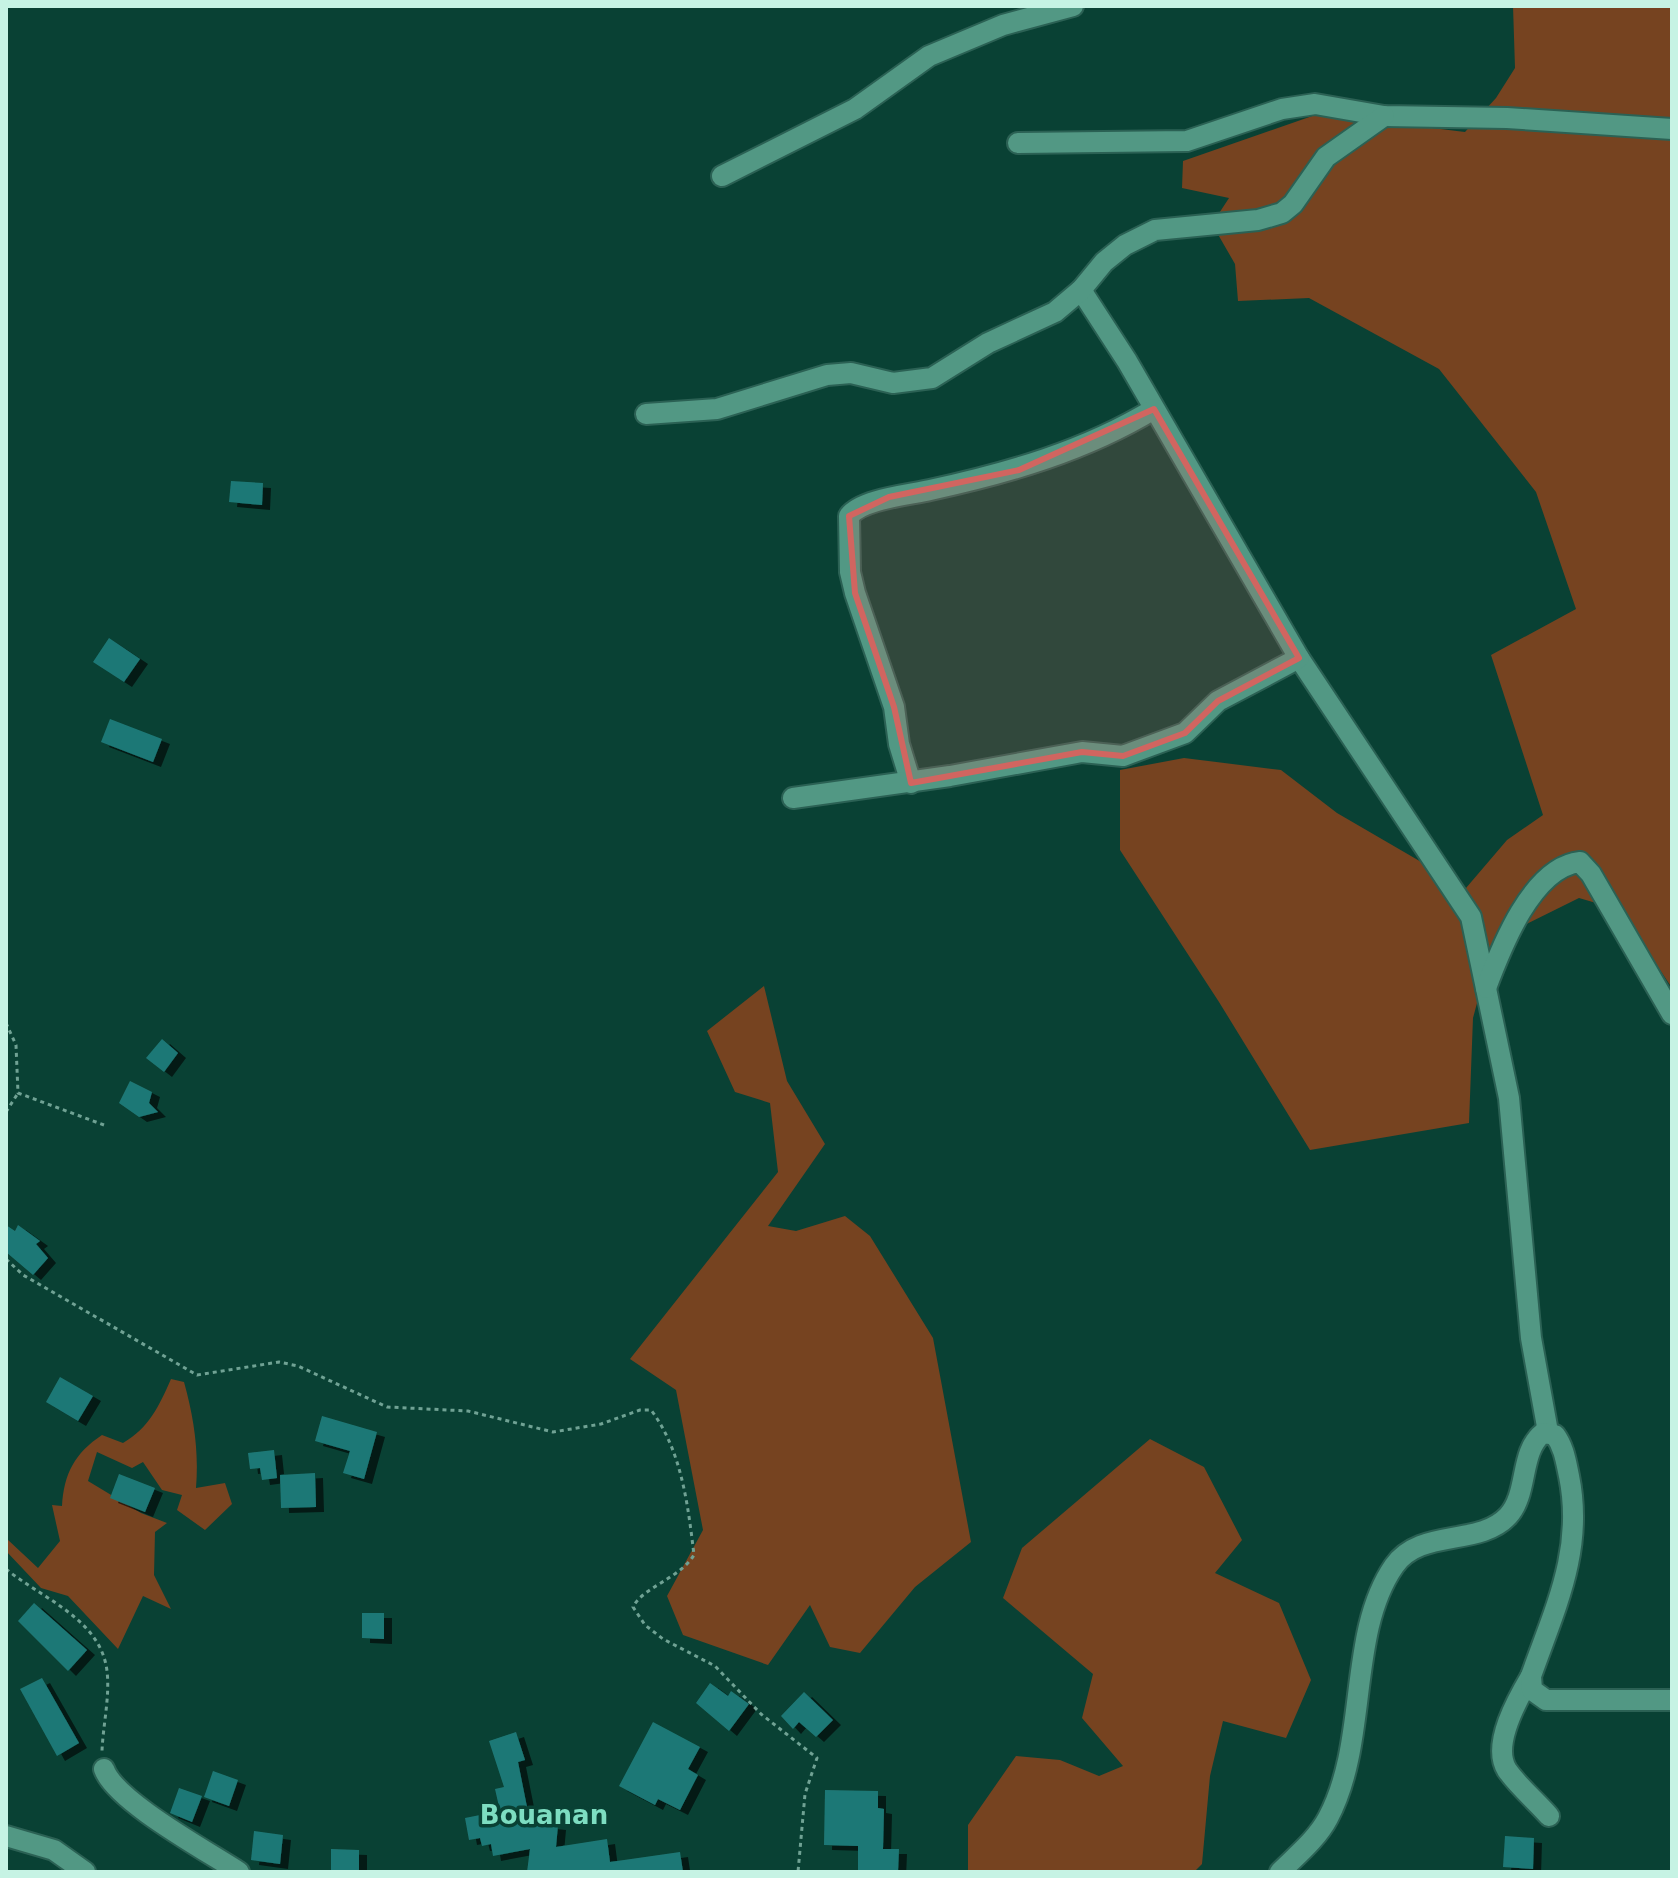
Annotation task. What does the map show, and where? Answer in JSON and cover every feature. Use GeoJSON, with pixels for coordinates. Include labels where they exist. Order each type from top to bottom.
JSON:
{"type":"FeatureCollection","features":[{"type":"Feature","properties":{"kind":"street"},"geometry":{"type":"LineString","coordinates":[[722,176],[855,109],[929,56],[1003,25],[1073,6]]}},
{"type":"Feature","properties":{"kind":"street"},"geometry":{"type":"LineString","coordinates":[[1018,143],[1187,141],[1282,109],[1315,104],[1384,116],[1507,118],[1672,129]]}},
{"type":"Feature","properties":{"kind":"street"},"geometry":{"type":"LineString","coordinates":[[646,414],[717,409],[827,375],[851,373],[893,383],[932,378],[988,343],[1055,312],[1081,290],[1114,253],[1155,230],[1258,220],[1282,213],[1293,204],[1326,157],[1384,116]]}},
{"type":"Feature","properties":{"kind":"street"},"geometry":{"type":"LineString","coordinates":[[1081,290],[1299,658],[1422,848],[1461,898],[1471,917],[1509,1098],[1531,1338],[1548,1432],[1562,1446],[1573,1497],[1575,1536],[1561,1589],[1531,1676],[1509,1712],[1502,1760],[1507,1770],[1549,1816]]}},
{"type":"Feature","properties":{"kind":"street"},"geometry":{"type":"LineString","coordinates":[[911,783],[899,744],[894,707],[850,572],[849,516],[853,511],[889,497],[1019,470],[1123,428],[1154,409]]}},
{"type":"Feature","properties":{"kind":"street"},"geometry":{"type":"LineString","coordinates":[[793,798],[911,783],[1082,752],[1123,756],[1185,733],[1218,701],[1299,658]]}},
{"type":"Feature","properties":{"kind":"street"},"geometry":{"type":"LineString","coordinates":[[1486,988],[1527,901],[1567,864],[1580,862],[1607,900],[1672,1014]]}},
{"type":"Feature","properties":{"kind":"street"},"geometry":{"type":"LineString","coordinates":[[1280,1872],[1327,1822],[1340,1794],[1358,1717],[1370,1629],[1394,1566],[1413,1549],[1491,1528],[1507,1518],[1516,1506],[1533,1447],[1539,1435],[1548,1432]]}},
{"type":"Feature","properties":{"kind":"street"},"geometry":{"type":"LineString","coordinates":[[1531,1676],[1532,1690],[1546,1700],[1672,1700]]}},
{"type":"Feature","properties":{"kind":"street"},"geometry":{"type":"LineString","coordinates":[[104,1769],[111,1784],[129,1800],[239,1872]]}},
{"type":"Feature","properties":{"kind":"street"},"geometry":{"type":"LineString","coordinates":[[6,1836],[54,1850],[74,1860],[85,1872]]}},
{"type":"Feature","properties":{"kind":"path"},"geometry":{"type":"LineString","coordinates":[[6,1023],[16,1045],[18,1093],[6,1112]]}},
{"type":"Feature","properties":{"kind":"path"},"geometry":{"type":"LineString","coordinates":[[18,1093],[104,1125]]}},
{"type":"Feature","properties":{"kind":"path"},"geometry":{"type":"LineString","coordinates":[[6,1259],[36,1282],[197,1375],[279,1362],[298,1366],[387,1407],[468,1411],[553,1432],[601,1424],[640,1410],[651,1410],[662,1425],[681,1477],[694,1555],[676,1576],[642,1597],[633,1607],[645,1625],[663,1639],[715,1666],[761,1714],[813,1751],[817,1758],[805,1794],[798,1872]]}},
{"type":"Feature","properties":{"kind":"path"},"geometry":{"type":"LineString","coordinates":[[6,1569],[69,1613],[101,1652],[107,1676],[104,1769]]}},
{"type":"Feature","properties":{"kind":"highlighted area"},"geometry":{"type":"Polygon","coordinates":[[[1154,409],[1299,658],[1218,701],[1185,733],[1123,756],[1082,752],[911,783],[894,707],[855,593],[849,516],[889,497],[1019,470],[1154,409]]]}},
{"type":"Feature","properties":{"kind":"shaded area"},"geometry":{"type":"Polygon","coordinates":[[[1513,6],[1672,6],[1672,988],[1620,910],[1579,898],[1494,940],[1473,1018],[1469,1123],[1310,1150],[1120,850],[1120,770],[1184,758],[1281,770],[1337,813],[1466,888],[1507,840],[1543,815],[1491,655],[1576,609],[1536,492],[1439,369],[1309,298],[1238,301],[1235,264],[1212,224],[1229,198],[1182,188],[1183,161],[1318,114],[1465,132],[1496,98],[1515,68],[1513,6]]]}},
{"type":"Feature","properties":{"kind":"shaded area"},"geometry":{"type":"Polygon","coordinates":[[[764,986],[787,1081],[825,1144],[768,1226],[796,1231],[845,1216],[870,1236],[933,1338],[971,1542],[915,1587],[860,1653],[830,1647],[810,1605],[768,1665],[683,1635],[667,1596],[703,1530],[676,1390],[630,1359],[778,1172],[770,1103],[735,1092],[707,1031],[764,986]]]}},
{"type":"Feature","properties":{"kind":"shaded area"},"geometry":{"type":"Polygon","coordinates":[[[171,1379],[184,1382],[188,1395],[196,1448],[196,1488],[225,1483],[232,1504],[205,1530],[177,1510],[182,1495],[162,1490],[143,1462],[132,1468],[97,1452],[88,1481],[141,1513],[167,1523],[155,1532],[154,1575],[171,1609],[143,1596],[118,1649],[68,1596],[41,1588],[6,1551],[7,1539],[38,1568],[60,1541],[52,1505],[62,1506],[68,1474],[78,1457],[102,1435],[123,1443],[132,1437],[152,1416],[171,1379]]]}},
{"type":"Feature","properties":{"kind":"shaded area"},"geometry":{"type":"Polygon","coordinates":[[[1150,1439],[1204,1467],[1242,1540],[1215,1573],[1279,1603],[1311,1680],[1286,1738],[1223,1721],[1210,1776],[1202,1864],[1194,1872],[968,1872],[968,1825],[1016,1756],[1060,1760],[1099,1776],[1123,1766],[1082,1718],[1093,1674],[1003,1598],[1022,1548],[1150,1439]]]}},
{"type":"Feature","properties":{"kind":"building"},"geometry":{"type":"Polygon","coordinates":[[[231,481],[263,483],[262,505],[229,502],[231,481]]]}},
{"type":"Feature","properties":{"kind":"building"},"geometry":{"type":"Polygon","coordinates":[[[109,638],[140,659],[124,682],[93,662],[109,638]]]}},
{"type":"Feature","properties":{"kind":"building"},"geometry":{"type":"Polygon","coordinates":[[[110,719],[162,739],[153,762],[101,742],[110,719]]]}},
{"type":"Feature","properties":{"kind":"building"},"geometry":{"type":"Polygon","coordinates":[[[162,1039],[178,1053],[164,1072],[146,1058],[162,1039]]]}},
{"type":"Feature","properties":{"kind":"building"},"geometry":{"type":"Polygon","coordinates":[[[130,1081],[152,1092],[149,1103],[158,1112],[139,1117],[119,1103],[130,1081]]]}},
{"type":"Feature","properties":{"kind":"building"},"geometry":{"type":"Polygon","coordinates":[[[6,1225],[15,1231],[18,1225],[40,1241],[36,1244],[48,1258],[33,1275],[6,1252],[6,1225]]]}},
{"type":"Feature","properties":{"kind":"building"},"geometry":{"type":"Polygon","coordinates":[[[60,1377],[93,1396],[78,1421],[46,1402],[60,1377]]]}},
{"type":"Feature","properties":{"kind":"building"},"geometry":{"type":"Polygon","coordinates":[[[322,1416],[377,1432],[364,1479],[343,1473],[350,1451],[315,1441],[322,1416]]]}},
{"type":"Feature","properties":{"kind":"building"},"geometry":{"type":"Polygon","coordinates":[[[274,1450],[277,1478],[262,1480],[260,1468],[250,1469],[248,1453],[274,1450]]]}},
{"type":"Feature","properties":{"kind":"building"},"geometry":{"type":"Polygon","coordinates":[[[315,1473],[316,1507],[281,1508],[280,1475],[315,1473]]]}},
{"type":"Feature","properties":{"kind":"building"},"geometry":{"type":"Polygon","coordinates":[[[119,1474],[155,1488],[145,1512],[110,1498],[119,1474]]]}},
{"type":"Feature","properties":{"kind":"building"},"geometry":{"type":"Polygon","coordinates":[[[34,1603],[87,1650],[68,1671],[18,1621],[34,1603]]]}},
{"type":"Feature","properties":{"kind":"building"},"geometry":{"type":"Polygon","coordinates":[[[362,1613],[384,1613],[384,1639],[362,1638],[362,1613]]]}},
{"type":"Feature","properties":{"kind":"building"},"geometry":{"type":"Polygon","coordinates":[[[42,1678],[79,1743],[57,1756],[20,1689],[42,1678]]]}},
{"type":"Feature","properties":{"kind":"building"},"geometry":{"type":"Polygon","coordinates":[[[710,1683],[728,1696],[731,1691],[749,1704],[729,1731],[696,1703],[710,1683]]]}},
{"type":"Feature","properties":{"kind":"building"},"geometry":{"type":"Polygon","coordinates":[[[804,1692],[833,1720],[816,1737],[799,1722],[793,1729],[781,1716],[804,1692]]]}},
{"type":"Feature","properties":{"kind":"building"},"geometry":{"type":"Polygon","coordinates":[[[653,1722],[700,1747],[688,1769],[698,1775],[680,1810],[658,1799],[655,1805],[619,1786],[653,1722]]]}},
{"type":"Feature","properties":{"kind":"building"},"geometry":{"type":"Polygon","coordinates":[[[516,1732],[525,1760],[518,1762],[530,1822],[558,1825],[556,1847],[607,1839],[610,1862],[680,1852],[683,1872],[527,1872],[530,1849],[493,1856],[491,1844],[482,1846],[480,1838],[469,1840],[465,1818],[500,1811],[495,1789],[504,1787],[489,1741],[516,1732]]]}},
{"type":"Feature","properties":{"kind":"building"},"geometry":{"type":"Polygon","coordinates":[[[213,1771],[238,1780],[229,1806],[204,1797],[213,1771]]]}},
{"type":"Feature","properties":{"kind":"building"},"geometry":{"type":"Polygon","coordinates":[[[179,1788],[202,1796],[192,1822],[170,1813],[179,1788]]]}},
{"type":"Feature","properties":{"kind":"building"},"geometry":{"type":"Polygon","coordinates":[[[825,1790],[878,1791],[878,1808],[884,1809],[883,1849],[899,1849],[898,1872],[858,1872],[858,1846],[824,1845],[825,1790]]]}},
{"type":"Feature","properties":{"kind":"building"},"geometry":{"type":"Polygon","coordinates":[[[254,1831],[283,1835],[280,1864],[251,1860],[254,1831]]]}},
{"type":"Feature","properties":{"kind":"building"},"geometry":{"type":"Polygon","coordinates":[[[1505,1836],[1534,1838],[1533,1869],[1503,1867],[1505,1836]]]}},
{"type":"Feature","properties":{"kind":"building"},"geometry":{"type":"Polygon","coordinates":[[[331,1849],[359,1850],[359,1872],[331,1871],[331,1849]]]}},
{"type":"Feature","properties":{"kind":"district","name":"Bouanan"},"geometry":{"type":"Point","coordinates":[544,1815]}}]}
